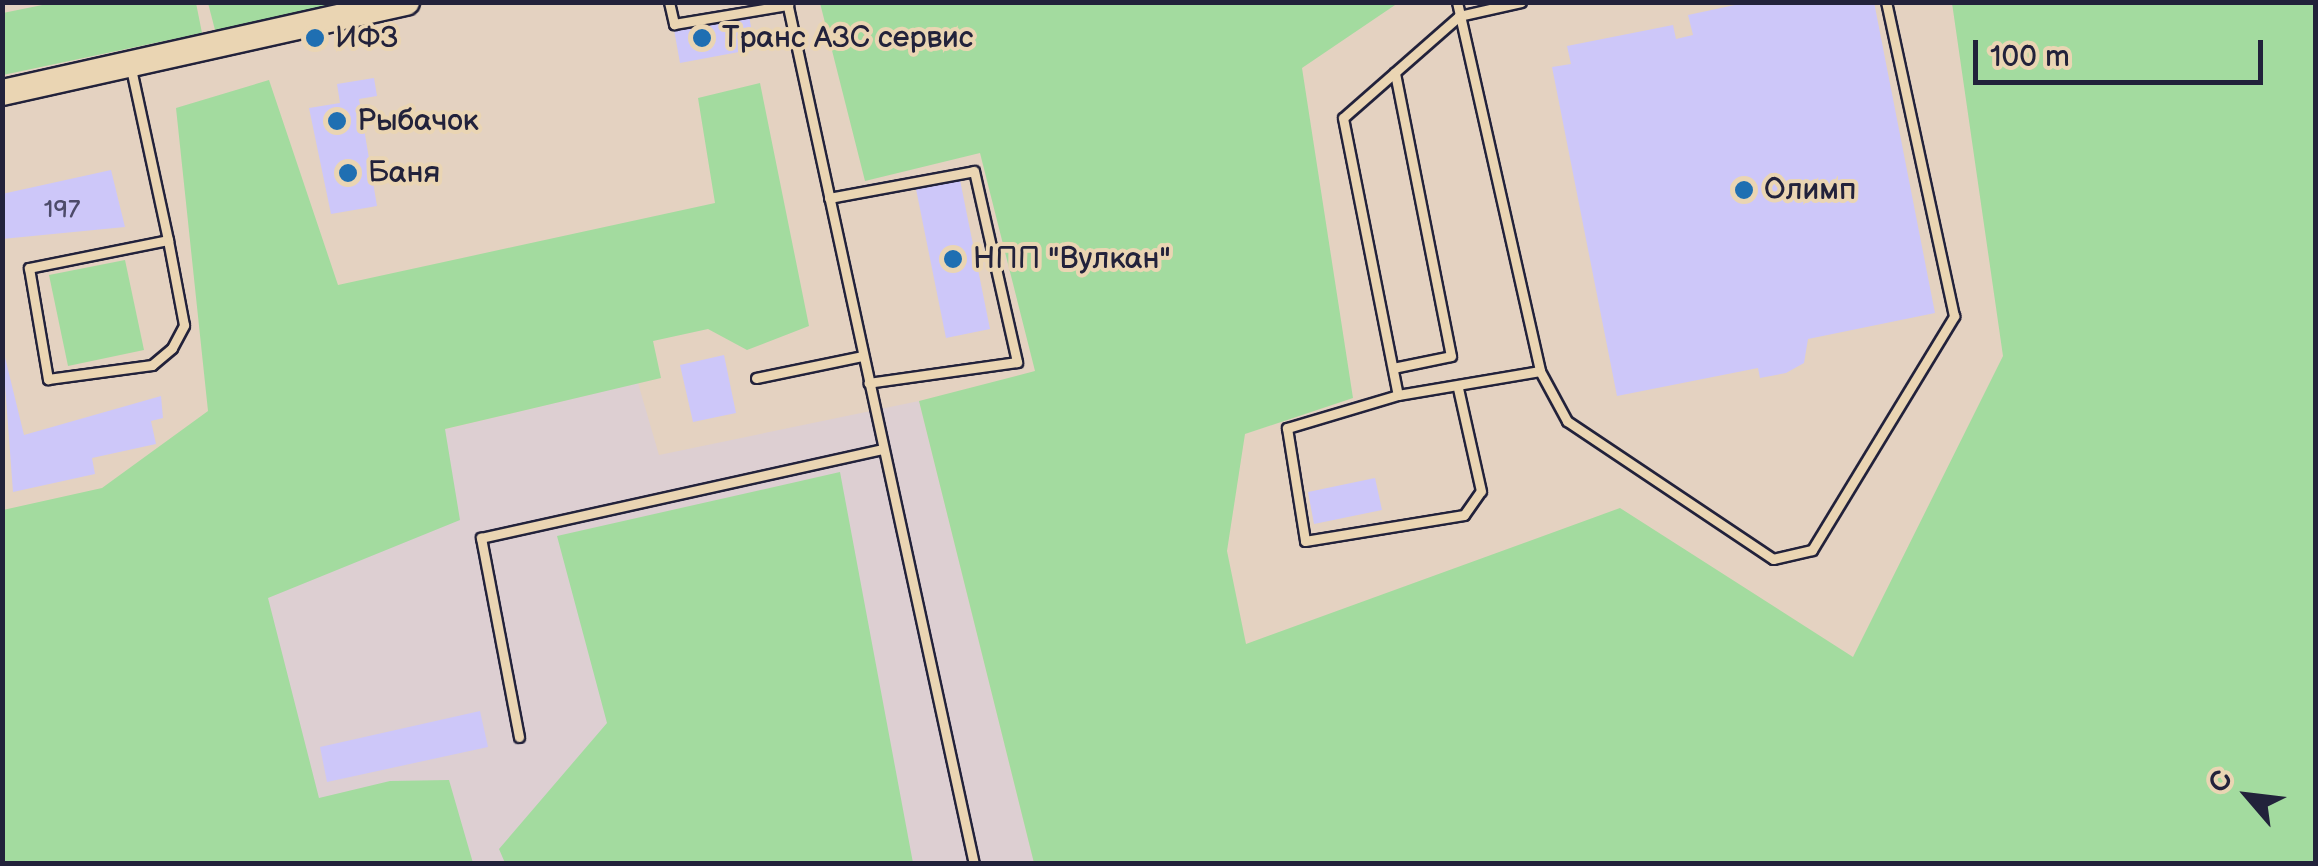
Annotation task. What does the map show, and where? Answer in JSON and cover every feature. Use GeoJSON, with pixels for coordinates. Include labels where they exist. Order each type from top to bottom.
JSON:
{"type":"FeatureCollection","features":[{"type":"Feature","properties":{"kind":"main road"},"geometry":{"type":"LineString","coordinates":[[2,92],[406,2]]}},
{"type":"Feature","properties":{"kind":"lane"},"geometry":{"type":"LineString","coordinates":[[670,2],[674,24],[788,4],[974,864]]}},
{"type":"Feature","properties":{"kind":"lane"},"geometry":{"type":"LineString","coordinates":[[1456,2],[1540,371],[1568,421],[1746,548],[1773,559],[1812,550],[1954,316],[1886,2]]}},
{"type":"Feature","properties":{"kind":"lane"},"geometry":{"type":"LineString","coordinates":[[1398,395],[1342,118],[1458,16],[1521,2]]}},
{"type":"Feature","properties":{"kind":"lane"},"geometry":{"type":"LineString","coordinates":[[130,63],[168,240],[184,326],[172,348],[152,365],[56,382],[42,374],[30,268],[168,240]]}},
{"type":"Feature","properties":{"kind":"lane"},"geometry":{"type":"LineString","coordinates":[[1393,368],[1452,356],[1394,72]]}},
{"type":"Feature","properties":{"kind":"lane"},"geometry":{"type":"LineString","coordinates":[[829,198],[974,170],[1016,362],[868,383]]}},
{"type":"Feature","properties":{"kind":"lane"},"geometry":{"type":"LineString","coordinates":[[756,378],[862,356]]}},
{"type":"Feature","properties":{"kind":"lane"},"geometry":{"type":"LineString","coordinates":[[1458,388],[1481,491],[1464,515],[1305,541],[1287,428],[1398,395],[1458,388],[1540,371]]}},
{"type":"Feature","properties":{"kind":"lane"},"geometry":{"type":"LineString","coordinates":[[519,737],[481,538],[883,449]]}},
{"type":"Feature","properties":{"kind":"shaded area"},"geometry":{"type":"Polygon","coordinates":[[[638,383],[659,455],[919,401],[1034,863],[3,864],[2,842],[296,465],[638,383]]]}},
{"type":"Feature","properties":{"kind":"green space"},"geometry":{"type":"Polygon","coordinates":[[[208,2],[338,3],[215,30],[208,2]]]}},
{"type":"Feature","properties":{"kind":"green space"},"geometry":{"type":"Polygon","coordinates":[[[52,3],[196,3],[202,33],[3,75],[3,13],[52,3]]]}},
{"type":"Feature","properties":{"kind":"green space"},"geometry":{"type":"Polygon","coordinates":[[[820,3],[1398,3],[1302,68],[1353,398],[1245,434],[1227,551],[1246,644],[1620,508],[1853,657],[2003,356],[1952,3],[2315,3],[2315,863],[1034,863],[919,401],[1035,371],[980,153],[865,181],[820,3]]]}},
{"type":"Feature","properties":{"kind":"green space"},"geometry":{"type":"Polygon","coordinates":[[[269,80],[338,285],[715,203],[698,98],[760,83],[809,326],[747,350],[708,329],[653,341],[661,378],[445,429],[460,520],[268,598],[319,798],[390,781],[449,780],[473,863],[3,863],[3,510],[102,488],[208,411],[176,108],[269,80]]]}},
{"type":"Feature","properties":{"kind":"green space"},"geometry":{"type":"Polygon","coordinates":[[[125,260],[144,350],[68,366],[49,275],[125,260]]]}},
{"type":"Feature","properties":{"kind":"green space"},"geometry":{"type":"Polygon","coordinates":[[[840,472],[913,863],[505,863],[499,849],[607,723],[557,536],[840,472]]]}},
{"type":"Feature","properties":{"kind":"building","name":"Олимп"},"geometry":{"type":"Polygon","coordinates":[[[1749,2],[1874,2],[1935,313],[1808,339],[1804,363],[1786,373],[1760,378],[1758,368],[1617,396],[1552,67],[1571,64],[1567,46],[1673,25],[1676,39],[1693,35],[1688,15],[1749,2]]]}},
{"type":"Feature","properties":{"kind":"building"},"geometry":{"type":"Polygon","coordinates":[[[748,10],[755,49],[680,63],[673,24],[748,10]]]}},
{"type":"Feature","properties":{"kind":"building"},"geometry":{"type":"Polygon","coordinates":[[[374,78],[377,96],[359,99],[377,206],[331,214],[309,108],[340,103],[337,84],[374,78]]]}},
{"type":"Feature","properties":{"kind":"building"},"geometry":{"type":"Polygon","coordinates":[[[111,170],[125,227],[2,239],[2,194],[111,170]]]}},
{"type":"Feature","properties":{"kind":"building","name":"НПП \"Вулкан\""},"geometry":{"type":"Polygon","coordinates":[[[960,180],[990,329],[946,338],[916,189],[960,180]]]}},
{"type":"Feature","properties":{"kind":"building"},"geometry":{"type":"Polygon","coordinates":[[[2,345],[24,435],[161,396],[163,418],[151,421],[156,444],[92,458],[95,474],[13,492],[2,345]]]}},
{"type":"Feature","properties":{"kind":"building"},"geometry":{"type":"Polygon","coordinates":[[[724,355],[736,413],[693,422],[680,365],[724,355]]]}},
{"type":"Feature","properties":{"kind":"building"},"geometry":{"type":"Polygon","coordinates":[[[1375,478],[1382,510],[1314,524],[1308,492],[1375,478]]]}},
{"type":"Feature","properties":{"kind":"building"},"geometry":{"type":"Polygon","coordinates":[[[480,711],[488,747],[327,782],[320,747],[480,711]]]}},
{"type":"Feature","properties":{"kind":"place","name":"ИФЗ"},"geometry":{"type":"Point","coordinates":[315,38]}},
{"type":"Feature","properties":{"kind":"place","name":"Транс АЗС сервис"},"geometry":{"type":"Point","coordinates":[702,38]}},
{"type":"Feature","properties":{"kind":"place","name":"Рыбачок"},"geometry":{"type":"Point","coordinates":[337,121]}},
{"type":"Feature","properties":{"kind":"place","name":"Баня"},"geometry":{"type":"Point","coordinates":[348,173]}},
{"type":"Feature","properties":{"kind":"place","name":"Олимп"},"geometry":{"type":"Point","coordinates":[1744,190]}},
{"type":"Feature","properties":{"kind":"place","name":"НПП \"Вулкан\""},"geometry":{"type":"Point","coordinates":[953,259]}}]}
